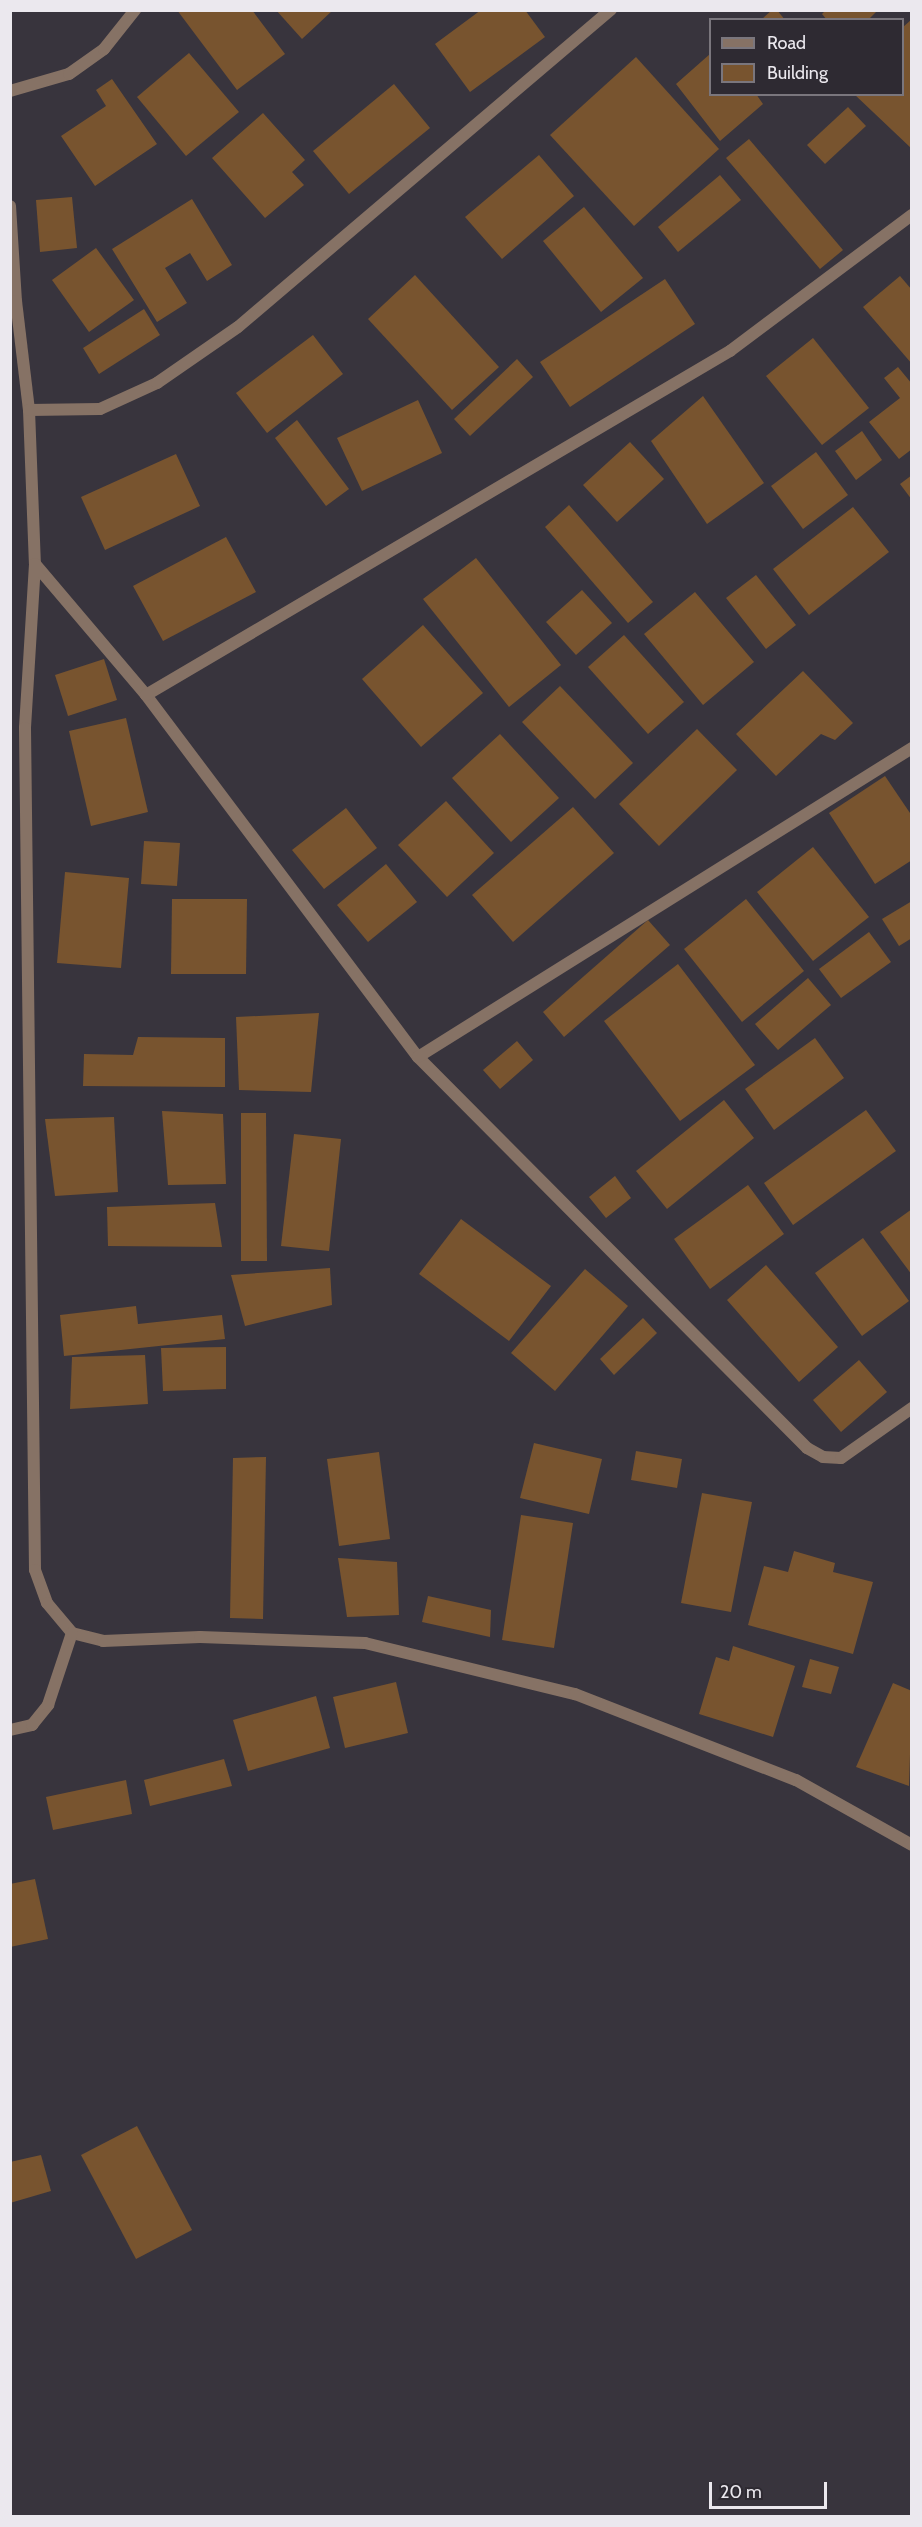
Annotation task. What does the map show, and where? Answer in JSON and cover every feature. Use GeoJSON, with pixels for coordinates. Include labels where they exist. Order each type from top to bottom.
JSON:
{"type":"FeatureCollection","features":[{"type":"Feature","properties":{"kind":"street"},"geometry":{"type":"LineString","coordinates":[[10,91],[69,74],[104,49],[135,10]]}},
{"type":"Feature","properties":{"kind":"street"},"geometry":{"type":"LineString","coordinates":[[29,410],[100,410],[157,383],[238,327],[611,10]]}},
{"type":"Feature","properties":{"kind":"street"},"geometry":{"type":"LineString","coordinates":[[10,206],[13,302],[29,410],[35,564],[25,728],[35,1570],[47,1603],[72,1634],[103,1641],[200,1637],[365,1643],[575,1694],[796,1780],[912,1845]]}},
{"type":"Feature","properties":{"kind":"street"},"geometry":{"type":"LineString","coordinates":[[146,695],[730,351],[912,215]]}},
{"type":"Feature","properties":{"kind":"street"},"geometry":{"type":"LineString","coordinates":[[35,564],[146,695],[418,1057],[807,1448],[823,1457],[841,1458],[912,1408]]}},
{"type":"Feature","properties":{"kind":"street"},"geometry":{"type":"LineString","coordinates":[[418,1057],[912,748]]}},
{"type":"Feature","properties":{"kind":"street"},"geometry":{"type":"LineString","coordinates":[[10,1730],[32,1725],[48,1704],[72,1634]]}},
{"type":"Feature","properties":{"kind":"building"},"geometry":{"type":"Polygon","coordinates":[[[177,10],[252,10],[285,54],[237,90],[177,10]]]}},
{"type":"Feature","properties":{"kind":"building"},"geometry":{"type":"Polygon","coordinates":[[[276,10],[333,10],[302,39],[276,10]]]}},
{"type":"Feature","properties":{"kind":"building"},"geometry":{"type":"Polygon","coordinates":[[[481,10],[525,10],[545,37],[470,92],[435,44],[481,10]]]}},
{"type":"Feature","properties":{"kind":"building"},"geometry":{"type":"Polygon","coordinates":[[[772,10],[777,10],[783,18],[763,18],[772,10]]]}},
{"type":"Feature","properties":{"kind":"building"},"geometry":{"type":"Polygon","coordinates":[[[826,10],[878,10],[870,18],[825,18],[822,14],[826,10]]]}},
{"type":"Feature","properties":{"kind":"building"},"geometry":{"type":"Polygon","coordinates":[[[912,19],[912,149],[856,96],[904,96],[904,26],[912,19]]]}},
{"type":"Feature","properties":{"kind":"building"},"geometry":{"type":"Polygon","coordinates":[[[189,53],[239,112],[186,156],[137,97],[189,53]]]}},
{"type":"Feature","properties":{"kind":"building"},"geometry":{"type":"Polygon","coordinates":[[[709,55],[709,96],[757,96],[763,104],[720,141],[676,84],[709,55]]]}},
{"type":"Feature","properties":{"kind":"building"},"geometry":{"type":"Polygon","coordinates":[[[636,57],[719,149],[634,226],[550,135],[636,57]]]}},
{"type":"Feature","properties":{"kind":"building"},"geometry":{"type":"Polygon","coordinates":[[[112,79],[157,144],[95,186],[61,136],[106,106],[96,90],[112,79]]]}},
{"type":"Feature","properties":{"kind":"building"},"geometry":{"type":"Polygon","coordinates":[[[394,84],[430,128],[349,194],[313,151],[394,84]]]}},
{"type":"Feature","properties":{"kind":"building"},"geometry":{"type":"Polygon","coordinates":[[[848,107],[866,126],[825,164],[807,145],[848,107]]]}},
{"type":"Feature","properties":{"kind":"building"},"geometry":{"type":"Polygon","coordinates":[[[263,113],[305,160],[292,172],[304,185],[265,218],[212,158],[263,113]]]}},
{"type":"Feature","properties":{"kind":"building"},"geometry":{"type":"Polygon","coordinates":[[[749,139],[843,250],[820,269],[726,158],[749,139]]]}},
{"type":"Feature","properties":{"kind":"building"},"geometry":{"type":"Polygon","coordinates":[[[539,155],[574,196],[502,259],[465,217],[539,155]]]}},
{"type":"Feature","properties":{"kind":"building"},"geometry":{"type":"Polygon","coordinates":[[[720,175],[741,200],[678,252],[658,227],[720,175]]]}},
{"type":"Feature","properties":{"kind":"building"},"geometry":{"type":"Polygon","coordinates":[[[72,197],[77,248],[40,252],[36,200],[72,197]]]}},
{"type":"Feature","properties":{"kind":"building"},"geometry":{"type":"Polygon","coordinates":[[[192,199],[232,265],[207,281],[190,253],[165,268],[187,303],[157,322],[112,249],[192,199]]]}},
{"type":"Feature","properties":{"kind":"building"},"geometry":{"type":"Polygon","coordinates":[[[584,207],[643,278],[601,312],[543,241],[584,207]]]}},
{"type":"Feature","properties":{"kind":"building"},"geometry":{"type":"Polygon","coordinates":[[[96,248],[134,300],[89,332],[52,280],[96,248]]]}},
{"type":"Feature","properties":{"kind":"building"},"geometry":{"type":"Polygon","coordinates":[[[415,275],[499,367],[452,410],[368,319],[415,275]]]}},
{"type":"Feature","properties":{"kind":"building"},"geometry":{"type":"Polygon","coordinates":[[[900,276],[912,290],[912,364],[863,307],[900,276]]]}},
{"type":"Feature","properties":{"kind":"building"},"geometry":{"type":"Polygon","coordinates":[[[665,279],[695,324],[570,407],[540,362],[665,279]]]}},
{"type":"Feature","properties":{"kind":"building"},"geometry":{"type":"Polygon","coordinates":[[[144,309],[160,335],[99,374],[83,348],[144,309]]]}},
{"type":"Feature","properties":{"kind":"building"},"geometry":{"type":"Polygon","coordinates":[[[313,335],[343,374],[267,433],[236,393],[313,335]]]}},
{"type":"Feature","properties":{"kind":"building"},"geometry":{"type":"Polygon","coordinates":[[[813,338],[869,408],[822,445],[766,376],[813,338]]]}},
{"type":"Feature","properties":{"kind":"building"},"geometry":{"type":"Polygon","coordinates":[[[517,359],[533,377],[470,436],[454,419],[517,359]]]}},
{"type":"Feature","properties":{"kind":"building"},"geometry":{"type":"Polygon","coordinates":[[[898,367],[912,384],[912,449],[899,459],[869,422],[900,398],[884,378],[898,367]]]}},
{"type":"Feature","properties":{"kind":"building"},"geometry":{"type":"Polygon","coordinates":[[[703,396],[764,483],[707,524],[651,441],[703,396]]]}},
{"type":"Feature","properties":{"kind":"building"},"geometry":{"type":"Polygon","coordinates":[[[418,400],[442,453],[362,491],[337,438],[418,400]]]}},
{"type":"Feature","properties":{"kind":"building"},"geometry":{"type":"Polygon","coordinates":[[[297,420],[349,489],[326,506],[275,438],[297,420]]]}},
{"type":"Feature","properties":{"kind":"building"},"geometry":{"type":"Polygon","coordinates":[[[862,431],[882,460],[856,480],[835,451],[862,431]]]}},
{"type":"Feature","properties":{"kind":"building"},"geometry":{"type":"Polygon","coordinates":[[[630,442],[664,479],[617,522],[583,485],[630,442]]]}},
{"type":"Feature","properties":{"kind":"building"},"geometry":{"type":"Polygon","coordinates":[[[816,452],[848,495],[803,529],[771,486],[816,452]]]}},
{"type":"Feature","properties":{"kind":"building"},"geometry":{"type":"Polygon","coordinates":[[[176,454],[200,506],[105,550],[81,497],[176,454]]]}},
{"type":"Feature","properties":{"kind":"building"},"geometry":{"type":"Polygon","coordinates":[[[912,475],[912,500],[900,484],[912,475]]]}},
{"type":"Feature","properties":{"kind":"building"},"geometry":{"type":"Polygon","coordinates":[[[569,505],[653,602],[628,623],[545,527],[569,505]]]}},
{"type":"Feature","properties":{"kind":"building"},"geometry":{"type":"Polygon","coordinates":[[[853,507],[889,552],[809,615],[773,569],[853,507]]]}},
{"type":"Feature","properties":{"kind":"building"},"geometry":{"type":"Polygon","coordinates":[[[226,537],[256,592],[163,641],[133,586],[226,537]]]}},
{"type":"Feature","properties":{"kind":"building"},"geometry":{"type":"Polygon","coordinates":[[[476,558],[561,665],[509,707],[423,599],[476,558]]]}},
{"type":"Feature","properties":{"kind":"building"},"geometry":{"type":"Polygon","coordinates":[[[756,575],[796,625],[766,649],[726,598],[756,575]]]}},
{"type":"Feature","properties":{"kind":"building"},"geometry":{"type":"Polygon","coordinates":[[[582,590],[612,623],[576,655],[546,622],[582,590]]]}},
{"type":"Feature","properties":{"kind":"building"},"geometry":{"type":"Polygon","coordinates":[[[695,592],[754,662],[703,705],[644,634],[695,592]]]}},
{"type":"Feature","properties":{"kind":"building"},"geometry":{"type":"Polygon","coordinates":[[[423,625],[483,693],[421,747],[362,679],[423,625]]]}},
{"type":"Feature","properties":{"kind":"building"},"geometry":{"type":"Polygon","coordinates":[[[624,635],[684,702],[648,734],[588,667],[624,635]]]}},
{"type":"Feature","properties":{"kind":"building"},"geometry":{"type":"Polygon","coordinates":[[[104,659],[117,700],[68,716],[55,675],[104,659]]]}},
{"type":"Feature","properties":{"kind":"building"},"geometry":{"type":"Polygon","coordinates":[[[803,671],[853,723],[835,740],[821,734],[776,776],[736,734],[803,671]]]}},
{"type":"Feature","properties":{"kind":"building"},"geometry":{"type":"Polygon","coordinates":[[[560,686],[633,763],[595,799],[522,722],[560,686]]]}},
{"type":"Feature","properties":{"kind":"building"},"geometry":{"type":"Polygon","coordinates":[[[126,718],[148,812],[91,826],[69,731],[126,718]]]}},
{"type":"Feature","properties":{"kind":"building"},"geometry":{"type":"Polygon","coordinates":[[[697,729],[737,770],[659,846],[619,804],[697,729]]]}},
{"type":"Feature","properties":{"kind":"building"},"geometry":{"type":"Polygon","coordinates":[[[500,734],[559,798],[511,842],[452,778],[500,734]]]}},
{"type":"Feature","properties":{"kind":"building"},"geometry":{"type":"Polygon","coordinates":[[[885,776],[912,816],[912,860],[875,884],[829,813],[885,776]]]}},
{"type":"Feature","properties":{"kind":"building"},"geometry":{"type":"Polygon","coordinates":[[[446,801],[494,853],[447,897],[398,845],[446,801]]]}},
{"type":"Feature","properties":{"kind":"building"},"geometry":{"type":"Polygon","coordinates":[[[573,807],[614,853],[513,942],[472,895],[573,807]]]}},
{"type":"Feature","properties":{"kind":"building"},"geometry":{"type":"Polygon","coordinates":[[[346,808],[377,848],[324,889],[292,850],[346,808]]]}},
{"type":"Feature","properties":{"kind":"building"},"geometry":{"type":"Polygon","coordinates":[[[144,841],[180,843],[177,886],[141,884],[144,841]]]}},
{"type":"Feature","properties":{"kind":"building"},"geometry":{"type":"Polygon","coordinates":[[[813,847],[869,917],[813,961],[757,892],[813,847]]]}},
{"type":"Feature","properties":{"kind":"building"},"geometry":{"type":"Polygon","coordinates":[[[386,864],[417,902],[368,942],[337,905],[386,864]]]}},
{"type":"Feature","properties":{"kind":"building"},"geometry":{"type":"Polygon","coordinates":[[[65,872],[129,878],[121,968],[57,963],[65,872]]]}},
{"type":"Feature","properties":{"kind":"building"},"geometry":{"type":"Polygon","coordinates":[[[172,899],[247,899],[246,974],[171,974],[172,899]]]}},
{"type":"Feature","properties":{"kind":"building"},"geometry":{"type":"Polygon","coordinates":[[[746,899],[804,971],[742,1022],[684,949],[746,899]]]}},
{"type":"Feature","properties":{"kind":"building"},"geometry":{"type":"Polygon","coordinates":[[[912,901],[912,938],[899,946],[882,919],[912,901]]]}},
{"type":"Feature","properties":{"kind":"building"},"geometry":{"type":"Polygon","coordinates":[[[648,920],[670,945],[564,1037],[543,1012],[648,920]]]}},
{"type":"Feature","properties":{"kind":"building"},"geometry":{"type":"Polygon","coordinates":[[[869,932],[891,962],[841,998],[819,969],[869,932]]]}},
{"type":"Feature","properties":{"kind":"building"},"geometry":{"type":"Polygon","coordinates":[[[678,964],[755,1065],[680,1121],[604,1021],[678,964]]]}},
{"type":"Feature","properties":{"kind":"building"},"geometry":{"type":"Polygon","coordinates":[[[808,978],[831,1005],[778,1050],[755,1024],[808,978]]]}},
{"type":"Feature","properties":{"kind":"building"},"geometry":{"type":"Polygon","coordinates":[[[319,1013],[311,1092],[239,1090],[236,1017],[319,1013]]]}},
{"type":"Feature","properties":{"kind":"building"},"geometry":{"type":"Polygon","coordinates":[[[138,1037],[225,1038],[225,1087],[83,1086],[84,1054],[133,1055],[138,1037]]]}},
{"type":"Feature","properties":{"kind":"building"},"geometry":{"type":"Polygon","coordinates":[[[815,1038],[844,1078],[774,1130],[745,1089],[815,1038]]]}},
{"type":"Feature","properties":{"kind":"building"},"geometry":{"type":"Polygon","coordinates":[[[517,1041],[533,1060],[500,1089],[483,1070],[517,1041]]]}},
{"type":"Feature","properties":{"kind":"building"},"geometry":{"type":"Polygon","coordinates":[[[724,1100],[754,1138],[667,1209],[636,1171],[724,1100]]]}},
{"type":"Feature","properties":{"kind":"building"},"geometry":{"type":"Polygon","coordinates":[[[866,1110],[896,1151],[793,1225],[764,1183],[866,1110]]]}},
{"type":"Feature","properties":{"kind":"building"},"geometry":{"type":"Polygon","coordinates":[[[162,1111],[223,1114],[226,1184],[168,1185],[162,1111]]]}},
{"type":"Feature","properties":{"kind":"building"},"geometry":{"type":"Polygon","coordinates":[[[241,1113],[266,1113],[267,1261],[241,1261],[241,1113]]]}},
{"type":"Feature","properties":{"kind":"building"},"geometry":{"type":"Polygon","coordinates":[[[114,1117],[118,1192],[55,1196],[45,1119],[114,1117]]]}},
{"type":"Feature","properties":{"kind":"building"},"geometry":{"type":"Polygon","coordinates":[[[294,1134],[341,1139],[329,1251],[281,1246],[294,1134]]]}},
{"type":"Feature","properties":{"kind":"building"},"geometry":{"type":"Polygon","coordinates":[[[615,1176],[631,1198],[606,1218],[589,1197],[615,1176]]]}},
{"type":"Feature","properties":{"kind":"building"},"geometry":{"type":"Polygon","coordinates":[[[748,1185],[784,1234],[710,1289],[674,1239],[748,1185]]]}},
{"type":"Feature","properties":{"kind":"building"},"geometry":{"type":"Polygon","coordinates":[[[215,1203],[222,1247],[108,1246],[107,1207],[215,1203]]]}},
{"type":"Feature","properties":{"kind":"building"},"geometry":{"type":"Polygon","coordinates":[[[912,1209],[912,1275],[880,1232],[912,1209]]]}},
{"type":"Feature","properties":{"kind":"building"},"geometry":{"type":"Polygon","coordinates":[[[461,1219],[551,1286],[509,1341],[419,1274],[461,1219]]]}},
{"type":"Feature","properties":{"kind":"building"},"geometry":{"type":"Polygon","coordinates":[[[863,1238],[909,1301],[862,1336],[815,1273],[863,1238]]]}},
{"type":"Feature","properties":{"kind":"building"},"geometry":{"type":"Polygon","coordinates":[[[766,1265],[838,1347],[799,1382],[727,1300],[766,1265]]]}},
{"type":"Feature","properties":{"kind":"building"},"geometry":{"type":"Polygon","coordinates":[[[330,1268],[332,1305],[245,1326],[231,1275],[330,1268]]]}},
{"type":"Feature","properties":{"kind":"building"},"geometry":{"type":"Polygon","coordinates":[[[585,1269],[628,1306],[555,1391],[511,1353],[585,1269]]]}},
{"type":"Feature","properties":{"kind":"building"},"geometry":{"type":"Polygon","coordinates":[[[136,1306],[138,1324],[222,1315],[225,1339],[64,1356],[60,1315],[136,1306]]]}},
{"type":"Feature","properties":{"kind":"building"},"geometry":{"type":"Polygon","coordinates":[[[643,1318],[657,1333],[614,1375],[600,1359],[643,1318]]]}},
{"type":"Feature","properties":{"kind":"building"},"geometry":{"type":"Polygon","coordinates":[[[226,1347],[226,1389],[163,1391],[161,1348],[226,1347]]]}},
{"type":"Feature","properties":{"kind":"building"},"geometry":{"type":"Polygon","coordinates":[[[145,1355],[148,1404],[70,1409],[72,1357],[145,1355]]]}},
{"type":"Feature","properties":{"kind":"building"},"geometry":{"type":"Polygon","coordinates":[[[859,1360],[887,1392],[841,1432],[813,1400],[859,1360]]]}},
{"type":"Feature","properties":{"kind":"building"},"geometry":{"type":"Polygon","coordinates":[[[534,1443],[602,1459],[589,1514],[520,1498],[534,1443]]]}},
{"type":"Feature","properties":{"kind":"building"},"geometry":{"type":"Polygon","coordinates":[[[636,1451],[682,1459],[677,1488],[631,1480],[636,1451]]]}},
{"type":"Feature","properties":{"kind":"building"},"geometry":{"type":"Polygon","coordinates":[[[379,1452],[390,1539],[339,1546],[327,1459],[379,1452]]]}},
{"type":"Feature","properties":{"kind":"building"},"geometry":{"type":"Polygon","coordinates":[[[266,1457],[263,1619],[230,1618],[233,1458],[266,1457]]]}},
{"type":"Feature","properties":{"kind":"building"},"geometry":{"type":"Polygon","coordinates":[[[702,1493],[752,1502],[731,1612],[681,1603],[702,1493]]]}},
{"type":"Feature","properties":{"kind":"building"},"geometry":{"type":"Polygon","coordinates":[[[521,1515],[573,1523],[554,1648],[502,1640],[521,1515]]]}},
{"type":"Feature","properties":{"kind":"building"},"geometry":{"type":"Polygon","coordinates":[[[794,1551],[835,1563],[833,1572],[873,1582],[853,1654],[748,1625],[764,1566],[788,1572],[794,1551]]]}},
{"type":"Feature","properties":{"kind":"building"},"geometry":{"type":"Polygon","coordinates":[[[338,1558],[397,1562],[399,1615],[347,1617],[338,1558]]]}},
{"type":"Feature","properties":{"kind":"building"},"geometry":{"type":"Polygon","coordinates":[[[428,1596],[491,1610],[490,1637],[422,1622],[428,1596]]]}},
{"type":"Feature","properties":{"kind":"building"},"geometry":{"type":"Polygon","coordinates":[[[733,1646],[795,1666],[773,1737],[699,1714],[716,1657],[729,1661],[733,1646]]]}},
{"type":"Feature","properties":{"kind":"building"},"geometry":{"type":"Polygon","coordinates":[[[810,1659],[839,1667],[831,1694],[802,1687],[810,1659]]]}},
{"type":"Feature","properties":{"kind":"building"},"geometry":{"type":"Polygon","coordinates":[[[396,1682],[408,1733],[345,1748],[333,1697],[396,1682]]]}},
{"type":"Feature","properties":{"kind":"building"},"geometry":{"type":"Polygon","coordinates":[[[893,1683],[912,1691],[909,1786],[856,1767],[893,1683]]]}},
{"type":"Feature","properties":{"kind":"building"},"geometry":{"type":"Polygon","coordinates":[[[316,1696],[330,1748],[248,1771],[233,1720],[316,1696]]]}},
{"type":"Feature","properties":{"kind":"building"},"geometry":{"type":"Polygon","coordinates":[[[224,1759],[232,1786],[150,1806],[144,1780],[224,1759]]]}},
{"type":"Feature","properties":{"kind":"building"},"geometry":{"type":"Polygon","coordinates":[[[126,1780],[132,1814],[53,1830],[46,1797],[126,1780]]]}},
{"type":"Feature","properties":{"kind":"building"},"geometry":{"type":"Polygon","coordinates":[[[35,1879],[48,1939],[10,1947],[10,1884],[35,1879]]]}},
{"type":"Feature","properties":{"kind":"building"},"geometry":{"type":"Polygon","coordinates":[[[137,2126],[192,2230],[136,2259],[81,2155],[137,2126]]]}},
{"type":"Feature","properties":{"kind":"building"},"geometry":{"type":"Polygon","coordinates":[[[41,2155],[51,2191],[10,2203],[10,2162],[41,2155]]]}}]}
